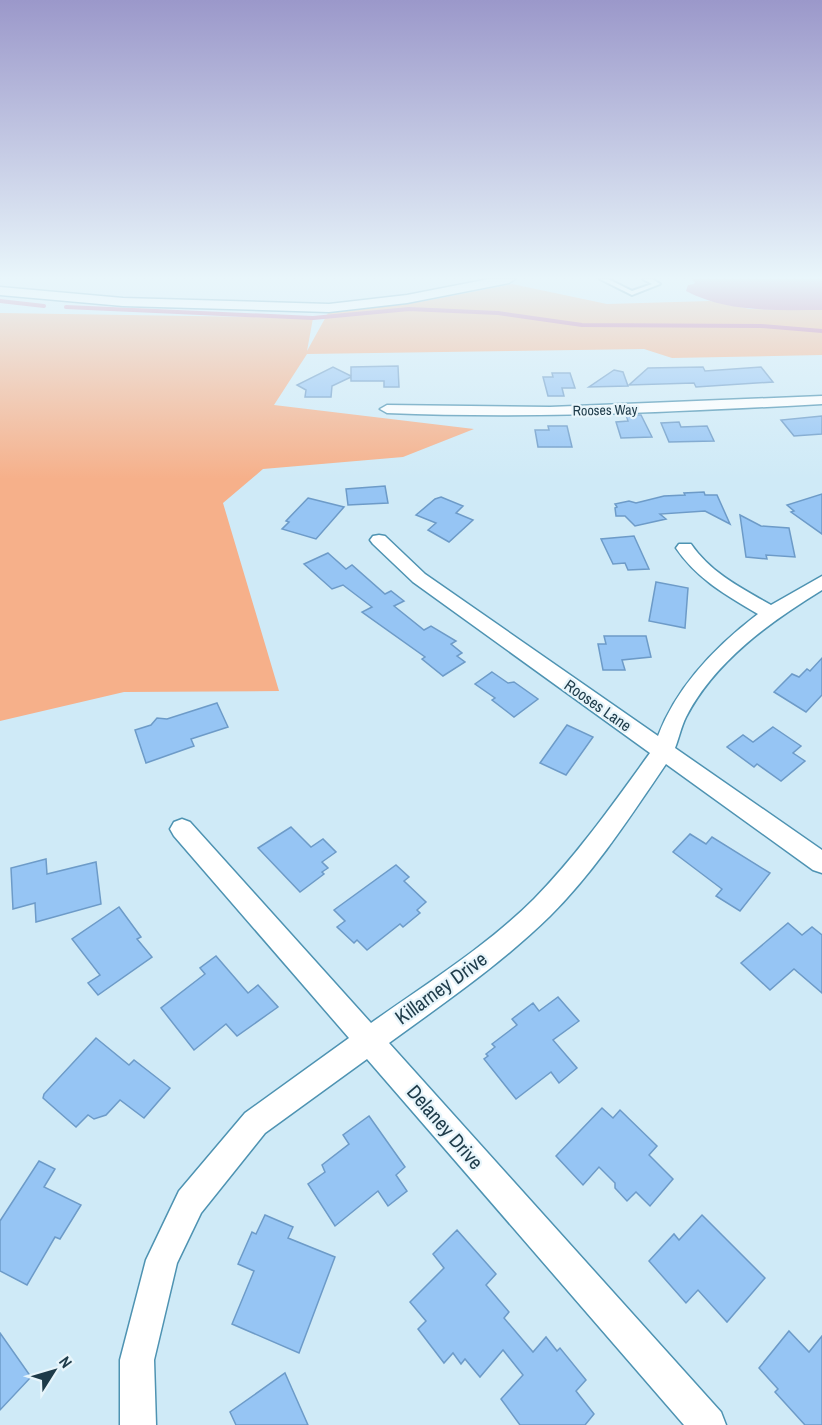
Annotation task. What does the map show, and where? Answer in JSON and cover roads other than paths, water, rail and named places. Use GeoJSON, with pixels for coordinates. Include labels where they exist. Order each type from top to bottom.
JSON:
{"type":"FeatureCollection","features":[{"type":"Feature","properties":{"kind":"street","name":"Rooses Way"},"geometry":{"type":"LineString","coordinates":[[387,409],[465,413],[689,408],[822,400]]}},
{"type":"Feature","properties":{"kind":"street","name":"Rooses Lane"},"geometry":{"type":"LineString","coordinates":[[379,540],[419,578],[822,863]]}},
{"type":"Feature","properties":{"kind":"street"},"geometry":{"type":"LineString","coordinates":[[685,549],[697,564],[714,578],[771,613]]}},
{"type":"Feature","properties":{"kind":"street","name":"Killarney Drive"},"geometry":{"type":"LineString","coordinates":[[138,1425],[137,1360],[162,1260],[190,1202],[255,1123],[480,961],[541,908],[594,849],[663,751],[676,716],[698,682],[739,638],[771,613],[822,582]]}},
{"type":"Feature","properties":{"kind":"street","name":"Delaney Drive"},"geometry":{"type":"LineString","coordinates":[[182,829],[708,1425]]}}]}
